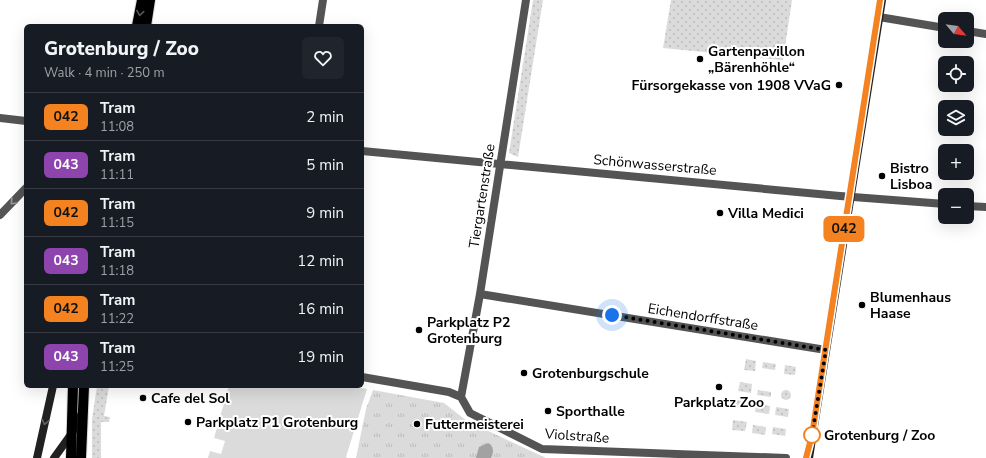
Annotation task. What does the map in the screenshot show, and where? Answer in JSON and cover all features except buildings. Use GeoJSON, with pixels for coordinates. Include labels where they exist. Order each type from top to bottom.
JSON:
{"type":"FeatureCollection","features":[{"type":"Feature","properties":{"kind":"main road"},"geometry":{"type":"LineString","coordinates":[[138,24],[142,0]]}},
{"type":"Feature","properties":{"kind":"main road"},"geometry":{"type":"LineString","coordinates":[[146,24],[150,0]]}},
{"type":"Feature","properties":{"kind":"main road"},"geometry":{"type":"LineString","coordinates":[[809,458],[882,0]]}},
{"type":"Feature","properties":{"kind":"main road"},"geometry":{"type":"LineString","coordinates":[[37,458],[53,388]]}},
{"type":"Feature","properties":{"kind":"main road"},"geometry":{"type":"LineString","coordinates":[[71,458],[72,388]]}},
{"type":"Feature","properties":{"kind":"main road"},"geometry":{"type":"LineString","coordinates":[[81,458],[84,388]]}},
{"type":"Feature","properties":{"kind":"main road"},"geometry":{"type":"LineString","coordinates":[[54,458],[72,433],[82,414]]}},
{"type":"Feature","properties":{"kind":"street"},"geometry":{"type":"LineString","coordinates":[[319,24],[323,0]]}},
{"type":"Feature","properties":{"kind":"street","name":"Tiergartenstraße"},"geometry":{"type":"LineString","coordinates":[[461,396],[480,294],[526,0]]}},
{"type":"Feature","properties":{"kind":"street"},"geometry":{"type":"LineString","coordinates":[[879,18],[938,27]]}},
{"type":"Feature","properties":{"kind":"street"},"geometry":{"type":"LineString","coordinates":[[974,32],[986,34]]}},
{"type":"Feature","properties":{"kind":"street"},"geometry":{"type":"LineString","coordinates":[[0,118],[24,121]]}},
{"type":"Feature","properties":{"kind":"street","name":"Schönwasserstraße"},"geometry":{"type":"LineString","coordinates":[[364,151],[851,197],[938,203]]}},
{"type":"Feature","properties":{"kind":"street"},"geometry":{"type":"LineString","coordinates":[[0,215],[24,190]]}},
{"type":"Feature","properties":{"kind":"street"},"geometry":{"type":"LineString","coordinates":[[974,206],[986,207]]}},
{"type":"Feature","properties":{"kind":"street","name":"Eichendorffstraße"},"geometry":{"type":"LineString","coordinates":[[480,294],[826,350]]}},
{"type":"Feature","properties":{"kind":"street"},"geometry":{"type":"LineString","coordinates":[[364,377],[449,392],[461,396]]}},
{"type":"Feature","properties":{"kind":"street","name":"Violstraße"},"geometry":{"type":"LineString","coordinates":[[461,396],[470,413],[542,449],[786,458]]}},
{"type":"Feature","properties":{"kind":"green space"},"geometry":{"type":"Polygon","coordinates":[[[533,0],[543,0],[518,157],[509,153],[533,0]]]}},
{"type":"Feature","properties":{"kind":"green space"},"geometry":{"type":"Polygon","coordinates":[[[671,0],[792,0],[783,60],[663,48],[671,0]]]}},
{"type":"Feature","properties":{"kind":"green space"},"geometry":{"type":"Polygon","coordinates":[[[746,359],[756,361],[755,371],[744,370],[746,359]]]}},
{"type":"Feature","properties":{"kind":"green space"},"geometry":{"type":"Polygon","coordinates":[[[763,362],[776,364],[775,370],[762,368],[763,362]]]}},
{"type":"Feature","properties":{"kind":"green space"},"geometry":{"type":"Polygon","coordinates":[[[785,365],[796,367],[795,375],[784,374],[785,365]]]}},
{"type":"Feature","properties":{"kind":"green space"},"geometry":{"type":"Polygon","coordinates":[[[740,382],[752,384],[751,393],[738,391],[740,382]]]}},
{"type":"Feature","properties":{"kind":"green space"},"geometry":{"type":"Polygon","coordinates":[[[97,388],[109,388],[104,416],[110,417],[109,422],[101,422],[101,458],[92,458],[92,419],[97,388]]]}},
{"type":"Feature","properties":{"kind":"green space"},"geometry":{"type":"Polygon","coordinates":[[[228,388],[367,389],[346,457],[348,458],[208,458],[210,451],[221,454],[225,441],[214,438],[228,388]]]}},
{"type":"Feature","properties":{"kind":"green space"},"geometry":{"type":"Polygon","coordinates":[[[373,390],[444,403],[467,421],[546,458],[356,458],[366,409],[373,390]]]}},
{"type":"Feature","properties":{"kind":"green space"},"geometry":{"type":"Polygon","coordinates":[[[758,390],[771,392],[771,397],[757,395],[758,390]]]}},
{"type":"Feature","properties":{"kind":"green space"},"geometry":{"type":"Polygon","coordinates":[[[784,390],[788,390],[790,391],[790,399],[784,400],[781,397],[781,393],[784,390]]]}},
{"type":"Feature","properties":{"kind":"green space"},"geometry":{"type":"Polygon","coordinates":[[[737,400],[750,402],[749,409],[735,407],[737,400]]]}},
{"type":"Feature","properties":{"kind":"green space"},"geometry":{"type":"Polygon","coordinates":[[[756,404],[770,406],[769,414],[755,412],[756,404]]]}},
{"type":"Feature","properties":{"kind":"green space"},"geometry":{"type":"Polygon","coordinates":[[[776,407],[789,409],[788,417],[775,415],[776,407]]]}},
{"type":"Feature","properties":{"kind":"green space"},"geometry":{"type":"Polygon","coordinates":[[[733,420],[747,422],[745,431],[732,430],[733,420]]]}},
{"type":"Feature","properties":{"kind":"green space"},"geometry":{"type":"Polygon","coordinates":[[[753,425],[766,427],[765,435],[752,433],[753,425]]]}},
{"type":"Feature","properties":{"kind":"green space"},"geometry":{"type":"Polygon","coordinates":[[[773,427],[786,429],[785,436],[772,434],[773,427]]]}},
{"type":"Feature","properties":{"kind":"shaded area"},"geometry":{"type":"Polygon","coordinates":[[[488,443],[493,449],[491,458],[476,458],[479,447],[488,443]]]}},
{"type":"Feature","properties":{"kind":"tram line"},"geometry":{"type":"LineString","coordinates":[[806,458],[812,435],[880,0]]}},
{"type":"Feature","properties":{"kind":"tram line","name":"042"},"geometry":{"type":"LineString","coordinates":[[806,458],[812,435],[880,0]]}},
{"type":"Feature","properties":{"kind":"place","name":"Gartenpavillon „Bärenhöhle“"},"geometry":{"type":"Point","coordinates":[700,59]}},
{"type":"Feature","properties":{"kind":"place","name":"Fürsorgekasse von 1908 VVaG"},"geometry":{"type":"Point","coordinates":[839,85]}},
{"type":"Feature","properties":{"kind":"place","name":"Bistro Lisboa"},"geometry":{"type":"Point","coordinates":[882,176]}},
{"type":"Feature","properties":{"kind":"place","name":"Villa Medici"},"geometry":{"type":"Point","coordinates":[720,213]}},
{"type":"Feature","properties":{"kind":"place","name":"Blumenhaus Haase"},"geometry":{"type":"Point","coordinates":[862,305]}},
{"type":"Feature","properties":{"kind":"place","name":"Parkplatz P2 Grotenburg"},"geometry":{"type":"Point","coordinates":[419,330]}},
{"type":"Feature","properties":{"kind":"place","name":"Grotenburgschule"},"geometry":{"type":"Point","coordinates":[524,373]}},
{"type":"Feature","properties":{"kind":"place","name":"Parkplatz Zoo"},"geometry":{"type":"Point","coordinates":[719,387]}},
{"type":"Feature","properties":{"kind":"place","name":"Cafe del Sol"},"geometry":{"type":"Point","coordinates":[143,398]}},
{"type":"Feature","properties":{"kind":"place","name":"Sporthalle"},"geometry":{"type":"Point","coordinates":[548,411]}},
{"type":"Feature","properties":{"kind":"place","name":"Parkplatz P1 Grotenburg"},"geometry":{"type":"Point","coordinates":[188,422]}},
{"type":"Feature","properties":{"kind":"place","name":"Futtermeisterei"},"geometry":{"type":"Point","coordinates":[417,424]}},
{"type":"Feature","properties":{"kind":"place","name":"Grotenburg / Zoo"},"geometry":{"type":"Point","coordinates":[812,435]}},
{"type":"Feature","properties":{"kind":"route"},"geometry":{"type":"LineString","coordinates":[[612,315],[826,350],[812,435]]}}]}
